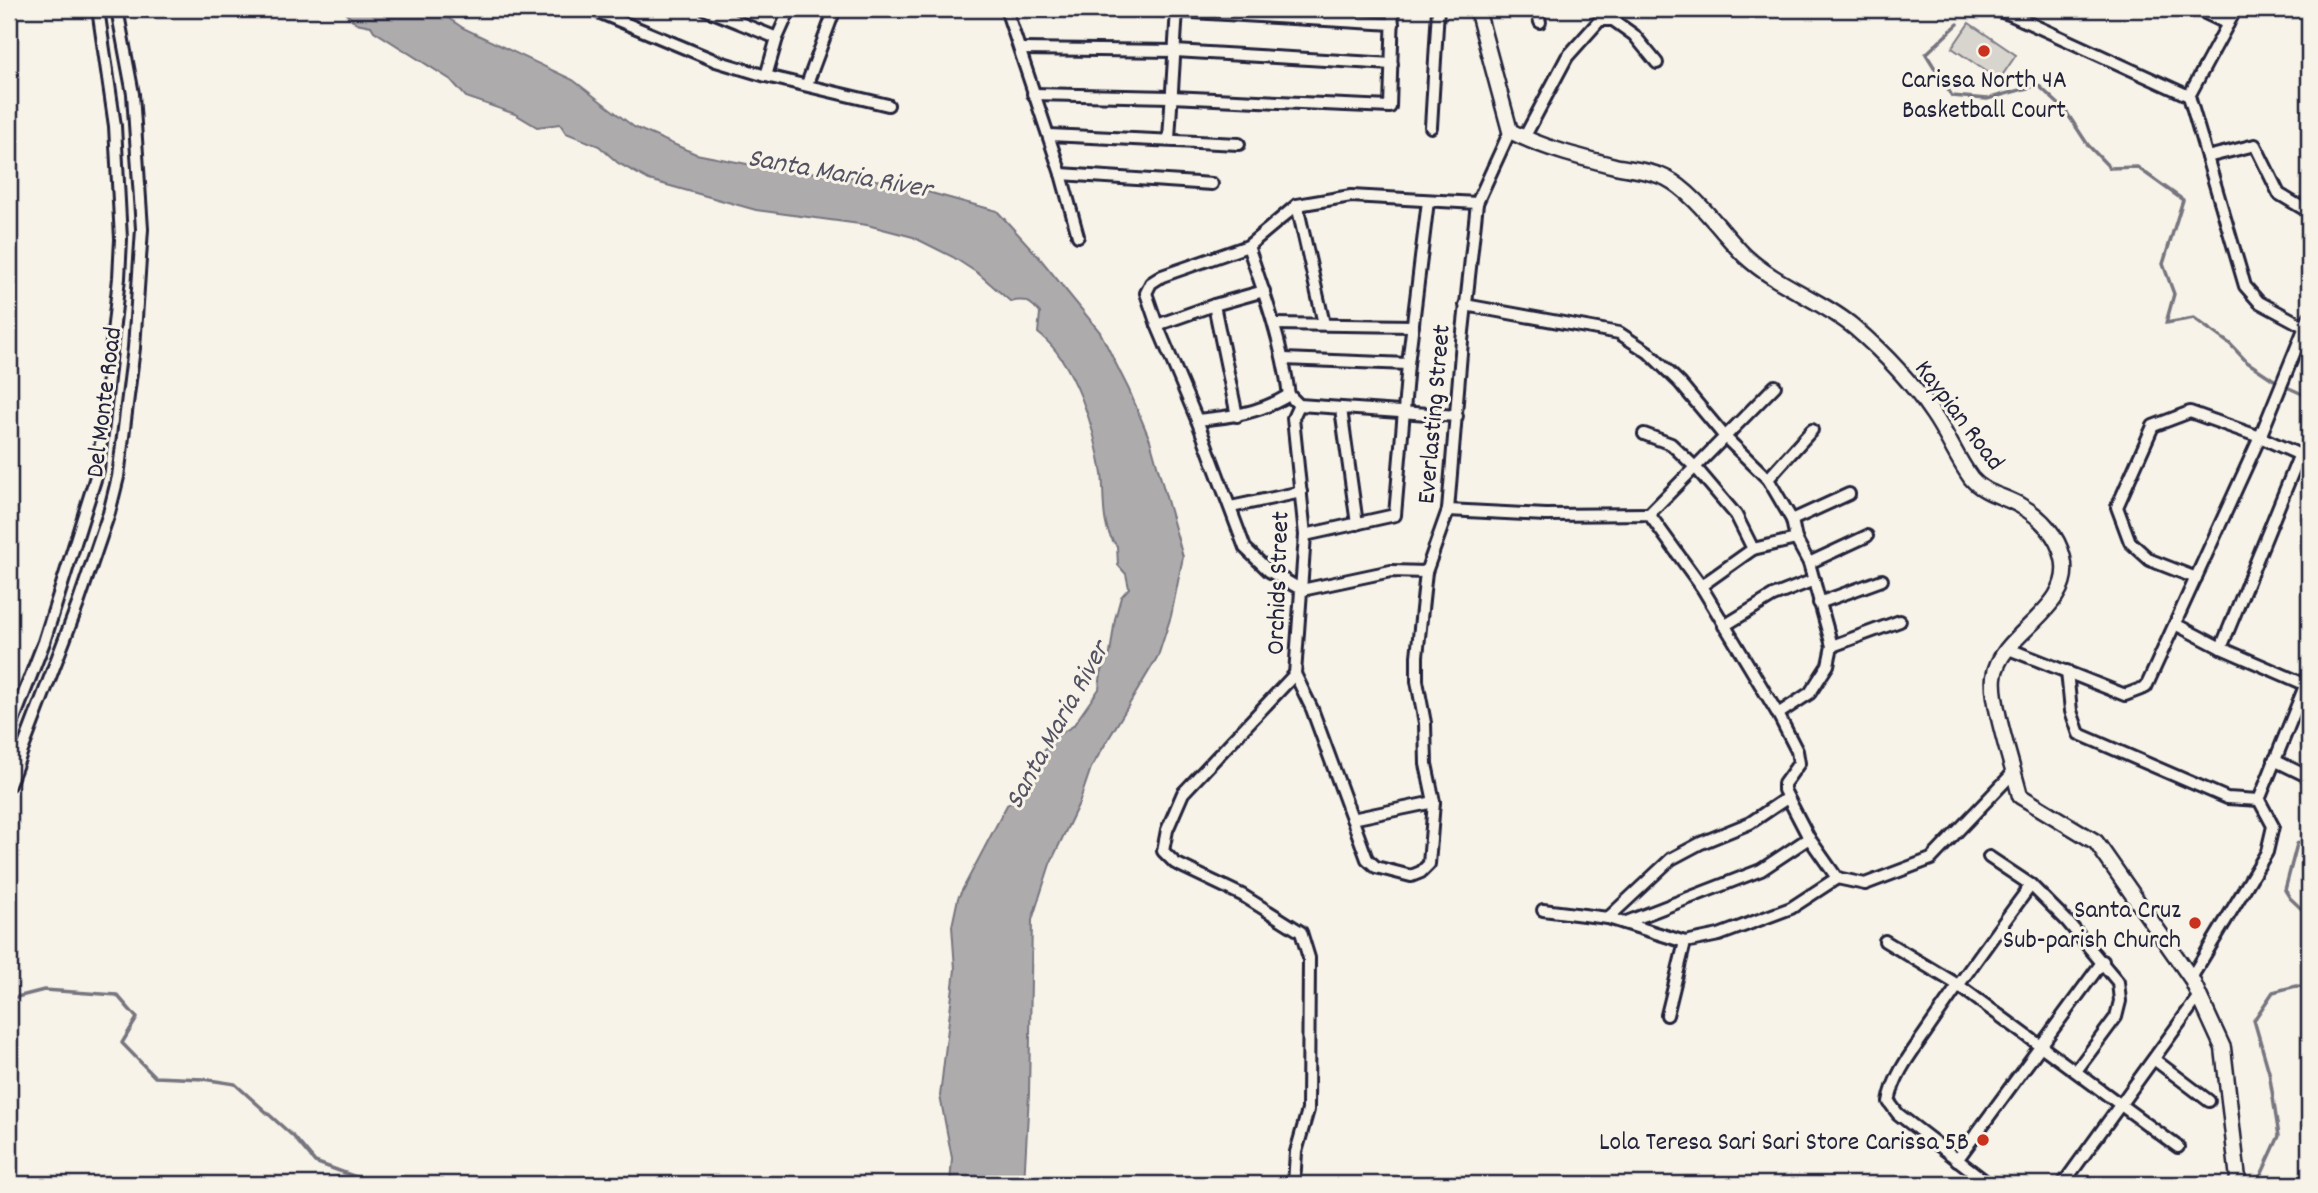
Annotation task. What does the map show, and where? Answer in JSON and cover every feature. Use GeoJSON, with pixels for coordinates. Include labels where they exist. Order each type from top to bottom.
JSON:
{"type":"FeatureCollection","features":[{"type":"Feature","properties":{"kind":"street","name":"Del Monte Road"},"geometry":{"type":"LineString","coordinates":[[9,732],[44,642],[98,470],[121,239],[115,126],[98,9]]}},
{"type":"Feature","properties":{"kind":"street","name":"Del Monte Road"},"geometry":{"type":"LineString","coordinates":[[9,785],[78,604],[109,513],[118,477],[134,348],[142,229],[133,94],[117,9]]}},
{"type":"Feature","properties":{"kind":"street"},"geometry":{"type":"LineString","coordinates":[[591,9],[716,61],[766,76],[888,105]]}},
{"type":"Feature","properties":{"kind":"street"},"geometry":{"type":"LineString","coordinates":[[705,9],[777,38]]}},
{"type":"Feature","properties":{"kind":"street"},"geometry":{"type":"LineString","coordinates":[[766,76],[777,38],[790,9]]}},
{"type":"Feature","properties":{"kind":"street"},"geometry":{"type":"LineString","coordinates":[[807,84],[835,9]]}},
{"type":"Feature","properties":{"kind":"street"},"geometry":{"type":"LineString","coordinates":[[1006,9],[1049,135],[1077,236]]}},
{"type":"Feature","properties":{"kind":"street"},"geometry":{"type":"LineString","coordinates":[[1142,9],[1393,24]]}},
{"type":"Feature","properties":{"kind":"street"},"geometry":{"type":"LineString","coordinates":[[1168,139],[1177,9]]}},
{"type":"Feature","properties":{"kind":"street"},"geometry":{"type":"LineString","coordinates":[[1033,94],[1390,107],[1393,9]]}},
{"type":"Feature","properties":{"kind":"street"},"geometry":{"type":"LineString","coordinates":[[1431,127],[1438,9]]}},
{"type":"Feature","properties":{"kind":"street"},"geometry":{"type":"LineString","coordinates":[[1477,9],[1510,131]]}},
{"type":"Feature","properties":{"kind":"street"},"geometry":{"type":"LineString","coordinates":[[1537,9],[1540,22]]}},
{"type":"Feature","properties":{"kind":"street"},"geometry":{"type":"LineString","coordinates":[[1991,9],[2011,12],[2189,96]]}},
{"type":"Feature","properties":{"kind":"street"},"geometry":{"type":"LineString","coordinates":[[2197,9],[2228,24]]}},
{"type":"Feature","properties":{"kind":"street"},"geometry":{"type":"LineString","coordinates":[[2008,649],[2125,695],[2146,687],[2260,437],[2308,324],[2259,302],[2245,286],[2189,96],[2236,9]]}},
{"type":"Feature","properties":{"kind":"street"},"geometry":{"type":"LineString","coordinates":[[1524,138],[1567,57],[1600,20],[1613,20],[1624,27],[1657,63]]}},
{"type":"Feature","properties":{"kind":"street"},"geometry":{"type":"LineString","coordinates":[[1021,49],[1175,51],[1392,64]]}},
{"type":"Feature","properties":{"kind":"street","name":"Kaypian Road"},"geometry":{"type":"LineString","coordinates":[[1510,131],[1538,145],[1618,166],[1645,170],[1668,179],[1698,205],[1746,257],[1854,327],[1883,355],[1932,413],[1972,479],[1990,493],[2021,505],[2041,520],[2056,539],[2064,559],[2063,582],[2051,603],[1999,660],[1994,677],[1995,698],[2020,796],[2096,842],[2191,978],[2223,1048],[2238,1179],[2236,1184]]}},
{"type":"Feature","properties":{"kind":"street","name":"Everlasting Street"},"geometry":{"type":"LineString","coordinates":[[1421,872],[1429,864],[1434,802],[1426,764],[1424,723],[1417,681],[1426,572],[1448,510],[1465,305],[1477,204],[1510,131]]}},
{"type":"Feature","properties":{"kind":"street"},"geometry":{"type":"LineString","coordinates":[[1049,135],[1239,144]]}},
{"type":"Feature","properties":{"kind":"street"},"geometry":{"type":"LineString","coordinates":[[2207,157],[2255,145],[2279,194],[2309,212]]}},
{"type":"Feature","properties":{"kind":"street"},"geometry":{"type":"LineString","coordinates":[[1061,174],[1212,184]]}},
{"type":"Feature","properties":{"kind":"street"},"geometry":{"type":"LineString","coordinates":[[1426,572],[1391,571],[1302,590],[1269,570],[1245,548],[1146,293],[1151,283],[1162,276],[1248,246],[1297,205],[1351,196],[1477,204]]}},
{"type":"Feature","properties":{"kind":"street"},"geometry":{"type":"LineString","coordinates":[[1305,535],[1395,515],[1408,364],[1428,201]]}},
{"type":"Feature","properties":{"kind":"street"},"geometry":{"type":"LineString","coordinates":[[1297,205],[1324,324]]}},
{"type":"Feature","properties":{"kind":"street"},"geometry":{"type":"LineString","coordinates":[[1248,246],[1284,359],[1289,395],[1299,405],[1457,416]]}},
{"type":"Feature","properties":{"kind":"street"},"geometry":{"type":"LineString","coordinates":[[1157,326],[1214,304],[1264,291]]}},
{"type":"Feature","properties":{"kind":"street"},"geometry":{"type":"LineString","coordinates":[[1214,304],[1237,416]]}},
{"type":"Feature","properties":{"kind":"street"},"geometry":{"type":"LineString","coordinates":[[1465,305],[1619,333],[1648,352],[1672,375],[1726,438],[1768,479],[1792,520],[1796,539],[1809,563],[1832,646],[1828,665],[1810,693],[1778,714]]}},
{"type":"Feature","properties":{"kind":"street"},"geometry":{"type":"LineString","coordinates":[[1274,324],[1413,326]]}},
{"type":"Feature","properties":{"kind":"street"},"geometry":{"type":"LineString","coordinates":[[1284,359],[1408,364]]}},
{"type":"Feature","properties":{"kind":"street"},"geometry":{"type":"LineString","coordinates":[[1448,510],[1546,515],[1649,514],[1775,386]]}},
{"type":"Feature","properties":{"kind":"street"},"geometry":{"type":"LineString","coordinates":[[1197,420],[1237,416],[1272,406],[1289,395]]}},
{"type":"Feature","properties":{"kind":"street","name":"Orchids Street"},"geometry":{"type":"LineString","coordinates":[[1299,405],[1293,418],[1305,535],[1295,674],[1312,709],[1367,859],[1376,867],[1411,876],[1421,872]]}},
{"type":"Feature","properties":{"kind":"street"},"geometry":{"type":"LineString","coordinates":[[1341,409],[1357,524]]}},
{"type":"Feature","properties":{"kind":"street"},"geometry":{"type":"LineString","coordinates":[[2196,578],[2150,560],[2130,542],[2117,507],[2152,426],[2190,412],[2260,437],[2305,457],[2221,648]]}},
{"type":"Feature","properties":{"kind":"street"},"geometry":{"type":"LineString","coordinates":[[1768,479],[1812,430]]}},
{"type":"Feature","properties":{"kind":"street"},"geometry":{"type":"LineString","coordinates":[[1644,434],[1671,444],[1696,468],[1737,515],[1753,549]]}},
{"type":"Feature","properties":{"kind":"street"},"geometry":{"type":"LineString","coordinates":[[98,470],[118,477]]}},
{"type":"Feature","properties":{"kind":"street"},"geometry":{"type":"LineString","coordinates":[[1231,507],[1301,492]]}},
{"type":"Feature","properties":{"kind":"street"},"geometry":{"type":"LineString","coordinates":[[1792,520],[1849,494]]}},
{"type":"Feature","properties":{"kind":"street"},"geometry":{"type":"LineString","coordinates":[[1649,514],[1701,586],[1778,714],[1800,756],[1800,763],[1784,783],[1787,798],[1809,838],[1836,878],[1865,884],[1931,859],[2014,772]]}},
{"type":"Feature","properties":{"kind":"street"},"geometry":{"type":"LineString","coordinates":[[1809,563],[1867,536]]}},
{"type":"Feature","properties":{"kind":"street"},"geometry":{"type":"LineString","coordinates":[[1701,586],[1753,549],[1796,539]]}},
{"type":"Feature","properties":{"kind":"street"},"geometry":{"type":"LineString","coordinates":[[1724,626],[1773,596],[1814,580]]}},
{"type":"Feature","properties":{"kind":"street"},"geometry":{"type":"LineString","coordinates":[[1819,603],[1882,580]]}},
{"type":"Feature","properties":{"kind":"street"},"geometry":{"type":"LineString","coordinates":[[1832,646],[1900,621]]}},
{"type":"Feature","properties":{"kind":"street"},"geometry":{"type":"LineString","coordinates":[[2175,624],[2221,648],[2308,682],[2259,800],[2273,826],[2267,852],[2191,978]]}},
{"type":"Feature","properties":{"kind":"street"},"geometry":{"type":"LineString","coordinates":[[2067,671],[2071,711],[2079,734],[2227,798],[2259,800]]}},
{"type":"Feature","properties":{"kind":"street"},"geometry":{"type":"LineString","coordinates":[[1294,1184],[1296,1152],[1308,1110],[1309,958],[1301,932],[1242,895],[1175,863],[1163,850],[1167,830],[1183,793],[1295,674]]}},
{"type":"Feature","properties":{"kind":"street"},"geometry":{"type":"LineString","coordinates":[[2274,760],[2309,777]]}},
{"type":"Feature","properties":{"kind":"street"},"geometry":{"type":"LineString","coordinates":[[1608,918],[1671,859],[1701,842],[1749,823],[1787,798]]}},
{"type":"Feature","properties":{"kind":"street"},"geometry":{"type":"LineString","coordinates":[[1352,819],[1434,802]]}},
{"type":"Feature","properties":{"kind":"street"},"geometry":{"type":"LineString","coordinates":[[1624,923],[1761,870],[1809,838]]}},
{"type":"Feature","properties":{"kind":"street"},"geometry":{"type":"LineString","coordinates":[[1989,857],[2031,885],[2067,920],[2118,982],[2120,1001],[2116,1017],[2076,1071]]}},
{"type":"Feature","properties":{"kind":"street"},"geometry":{"type":"LineString","coordinates":[[1543,910],[1608,918],[1685,942],[1719,935],[1791,908],[1836,878]]}},
{"type":"Feature","properties":{"kind":"street"},"geometry":{"type":"LineString","coordinates":[[1989,1184],[1898,1114],[1889,1102],[1891,1087],[1958,985],[2031,885]]}},
{"type":"Feature","properties":{"kind":"street"},"geometry":{"type":"LineString","coordinates":[[1885,941],[1958,985],[2178,1147]]}},
{"type":"Feature","properties":{"kind":"street"},"geometry":{"type":"LineString","coordinates":[[1667,1016],[1685,942]]}},
{"type":"Feature","properties":{"kind":"street"},"geometry":{"type":"LineString","coordinates":[[1957,1160],[2103,961]]}},
{"type":"Feature","properties":{"kind":"street"},"geometry":{"type":"LineString","coordinates":[[2063,1184],[2199,996]]}},
{"type":"Feature","properties":{"kind":"street"},"geometry":{"type":"LineString","coordinates":[[2155,1060],[2209,1101]]}},
{"type":"Feature","properties":{"kind":"shaded area"},"geometry":{"type":"Polygon","coordinates":[[[341,9],[435,9],[463,28],[573,80],[634,127],[696,154],[752,165],[891,182],[997,211],[1100,332],[1150,440],[1183,557],[1171,616],[1158,656],[1091,768],[1079,803],[1050,864],[1032,920],[1029,1094],[1024,1184],[950,1184],[952,1158],[940,1096],[955,969],[952,926],[958,898],[1033,762],[1058,735],[1073,726],[1099,689],[1101,673],[1110,654],[1121,597],[1129,588],[1126,574],[1118,565],[1117,546],[1108,531],[1102,474],[1088,417],[1073,378],[1063,361],[1038,333],[1040,313],[1027,302],[1011,302],[979,274],[953,257],[913,237],[867,225],[756,210],[649,180],[618,163],[599,146],[566,133],[560,124],[537,127],[515,114],[466,97],[451,80],[374,31],[371,26],[356,23],[341,9]]]}},
{"type":"Feature","properties":{"kind":"shaded area","name":"Carissa North 4A Basketball Court"},"geometry":{"type":"Polygon","coordinates":[[[1969,23],[2016,55],[1999,80],[1952,48],[1969,23]]]}},
{"type":"Feature","properties":{"kind":"waterway"},"geometry":{"type":"LineString","coordinates":[[1958,24],[1926,54],[1952,96],[1987,99],[2038,85],[2065,110],[2088,145],[2110,168],[2137,167],[2183,200],[2163,264],[2174,294],[2166,323],[2194,318],[2230,344],[2247,362],[2274,380]]}},
{"type":"Feature","properties":{"kind":"waterway"},"geometry":{"type":"LineString","coordinates":[[2289,388],[2309,397]]}},
{"type":"Feature","properties":{"kind":"waterway"},"geometry":{"type":"LineString","coordinates":[[2309,836],[2297,844],[2285,890],[2309,916]]}},
{"type":"Feature","properties":{"kind":"waterway"},"geometry":{"type":"LineString","coordinates":[[2257,1184],[2279,1136],[2269,1072],[2254,1020],[2273,992],[2296,986],[2309,987]]}},
{"type":"Feature","properties":{"kind":"waterway"},"geometry":{"type":"LineString","coordinates":[[9,999],[44,990],[117,995],[137,1018],[122,1043],[155,1077],[203,1079],[235,1084],[294,1137],[315,1162],[375,1184]]}},
{"type":"Feature","properties":{"kind":"waterway"},"geometry":{"type":"LineString","coordinates":[[565,1184],[592,1177],[624,1184]]}},
{"type":"Feature","properties":{"kind":"place","name":"Carissa North 4A Basketball Court"},"geometry":{"type":"Point","coordinates":[1984,51]}},
{"type":"Feature","properties":{"kind":"place","name":"Santa Cruz Sub-parish Church"},"geometry":{"type":"Point","coordinates":[2195,923]}},
{"type":"Feature","properties":{"kind":"place","name":"Lola Teresa Sari Sari Store Carissa 5B"},"geometry":{"type":"Point","coordinates":[1983,1140]}},
{"type":"Feature","properties":{"kind":"water label","name":"Santa Maria River"},"geometry":{"type":"Point","coordinates":[840,171]}},
{"type":"Feature","properties":{"kind":"water label","name":"Santa Maria River"},"geometry":{"type":"Point","coordinates":[1055,724]}}]}
